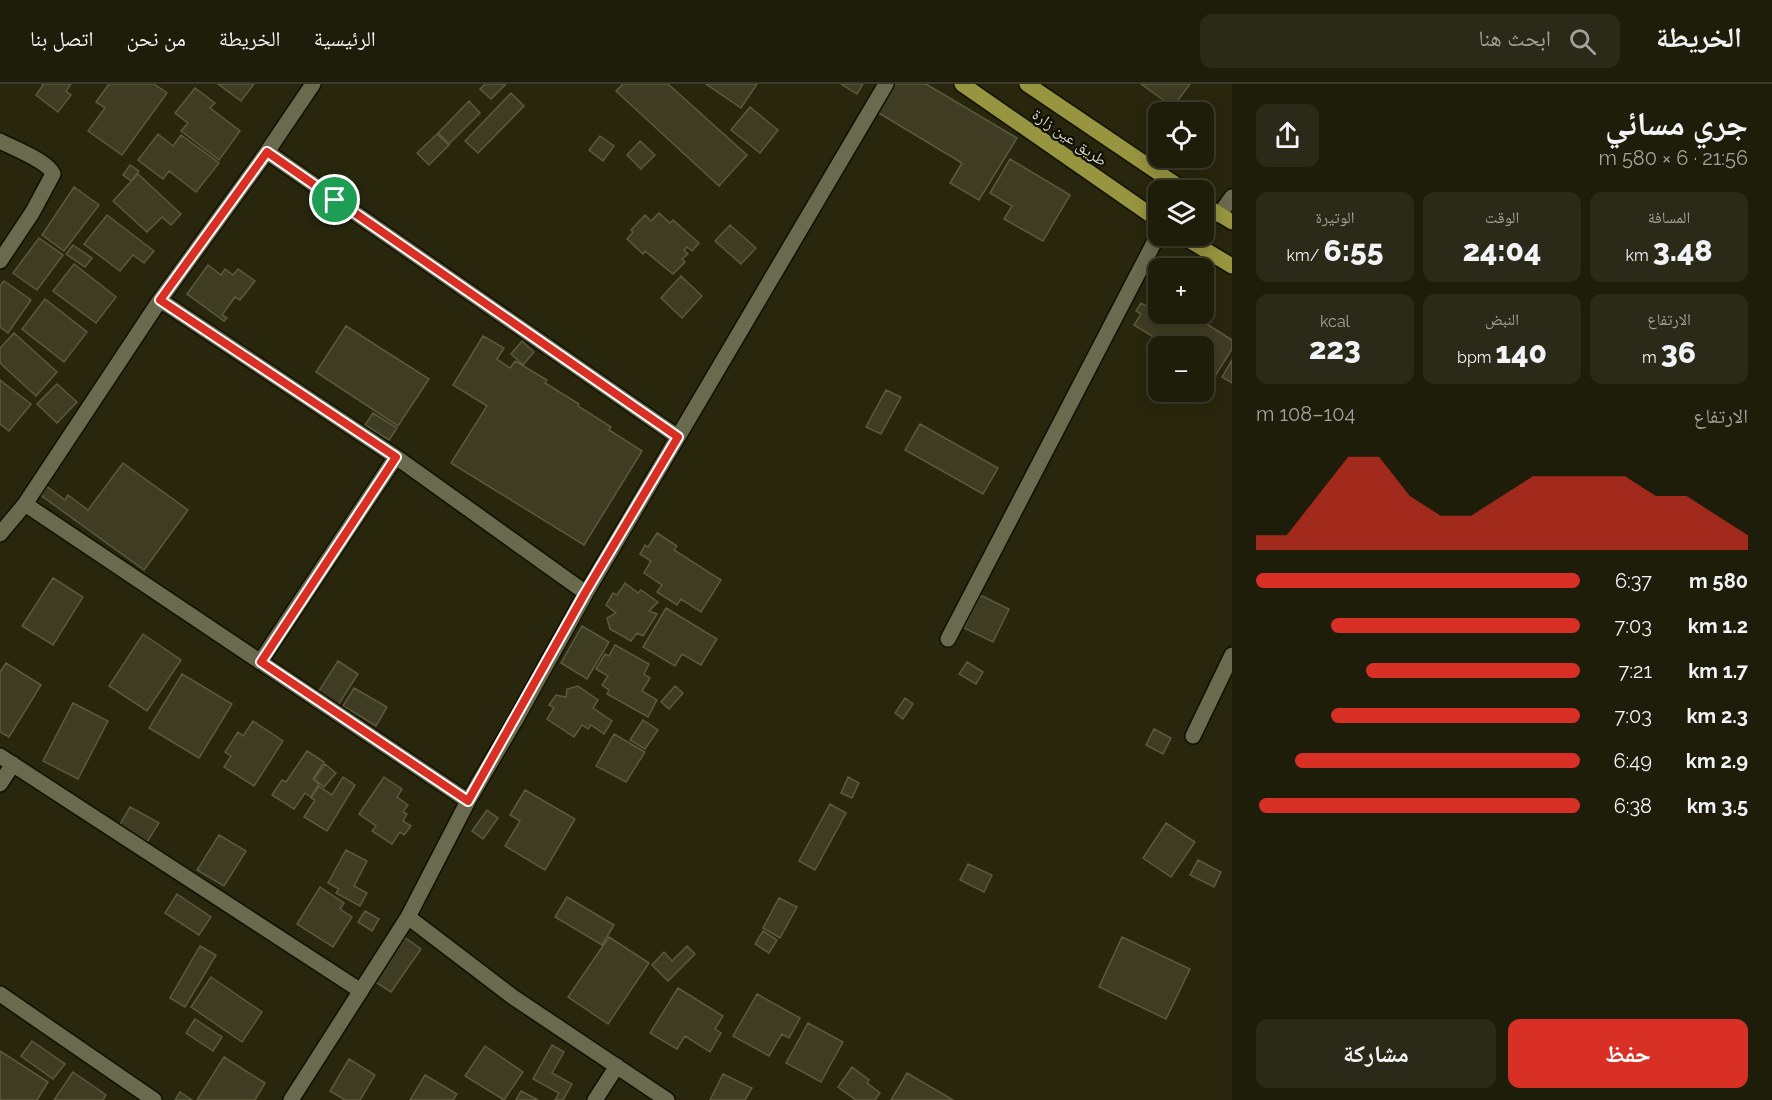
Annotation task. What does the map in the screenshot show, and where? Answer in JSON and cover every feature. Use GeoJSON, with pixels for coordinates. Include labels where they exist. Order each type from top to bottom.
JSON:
{"type":"FeatureCollection","features":[{"type":"Feature","properties":{"kind":"main road","name":"طريق عين زارة"},"geometry":{"type":"LineString","coordinates":[[962,84],[1148,213]]}},
{"type":"Feature","properties":{"kind":"main road","name":"طريق عين زارة"},"geometry":{"type":"LineString","coordinates":[[1027,84],[1169,180]]}},
{"type":"Feature","properties":{"kind":"main road"},"geometry":{"type":"LineString","coordinates":[[1199,246],[1232,266]]}},
{"type":"Feature","properties":{"kind":"street"},"geometry":{"type":"LineString","coordinates":[[0,534],[25,504],[160,300],[313,84]]}},
{"type":"Feature","properties":{"kind":"street"},"geometry":{"type":"LineString","coordinates":[[298,1098],[408,917],[468,801],[585,593],[886,84]]}},
{"type":"Feature","properties":{"kind":"street"},"geometry":{"type":"LineString","coordinates":[[0,141],[43,163],[52,170],[53,174],[32,213],[0,261]]}},
{"type":"Feature","properties":{"kind":"street"},"geometry":{"type":"LineString","coordinates":[[267,152],[678,437]]}},
{"type":"Feature","properties":{"kind":"street"},"geometry":{"type":"LineString","coordinates":[[1226,218],[1232,197]]}},
{"type":"Feature","properties":{"kind":"street"},"geometry":{"type":"LineString","coordinates":[[948,639],[1152,246]]}},
{"type":"Feature","properties":{"kind":"street"},"geometry":{"type":"LineString","coordinates":[[160,300],[396,457],[585,593]]}},
{"type":"Feature","properties":{"kind":"street"},"geometry":{"type":"LineString","coordinates":[[261,662],[396,457]]}},
{"type":"Feature","properties":{"kind":"street"},"geometry":{"type":"LineString","coordinates":[[25,504],[468,801]]}},
{"type":"Feature","properties":{"kind":"street"},"geometry":{"type":"LineString","coordinates":[[1193,736],[1232,655]]}},
{"type":"Feature","properties":{"kind":"street"},"geometry":{"type":"LineString","coordinates":[[0,784],[7,760],[361,991]]}},
{"type":"Feature","properties":{"kind":"street"},"geometry":{"type":"LineString","coordinates":[[408,917],[513,997],[667,1100]]}},
{"type":"Feature","properties":{"kind":"street"},"geometry":{"type":"LineString","coordinates":[[0,994],[154,1100]]}},
{"type":"Feature","properties":{"kind":"street"},"geometry":{"type":"LineString","coordinates":[[595,1100],[617,1066]]}},
{"type":"Feature","properties":{"kind":"building"},"geometry":{"type":"Polygon","coordinates":[[[42,84],[71,84],[66,91],[71,95],[58,112],[36,95],[42,84]]]}},
{"type":"Feature","properties":{"kind":"building"},"geometry":{"type":"Polygon","coordinates":[[[109,84],[154,84],[167,93],[122,155],[88,131],[105,108],[96,102],[109,84]]]}},
{"type":"Feature","properties":{"kind":"building"},"geometry":{"type":"Polygon","coordinates":[[[218,84],[254,84],[241,101],[218,84]]]}},
{"type":"Feature","properties":{"kind":"building"},"geometry":{"type":"Polygon","coordinates":[[[485,84],[506,84],[491,99],[480,89],[485,84]]]}},
{"type":"Feature","properties":{"kind":"building"},"geometry":{"type":"Polygon","coordinates":[[[623,84],[668,84],[747,155],[719,186],[616,91],[623,84]]]}},
{"type":"Feature","properties":{"kind":"building"},"geometry":{"type":"Polygon","coordinates":[[[706,84],[757,84],[741,108],[706,84]]]}},
{"type":"Feature","properties":{"kind":"building"},"geometry":{"type":"Polygon","coordinates":[[[841,84],[863,84],[857,94],[841,84]]]}},
{"type":"Feature","properties":{"kind":"building"},"geometry":{"type":"Polygon","coordinates":[[[894,84],[926,84],[1017,138],[979,200],[950,183],[962,163],[877,112],[894,84]]]}},
{"type":"Feature","properties":{"kind":"building"},"geometry":{"type":"Polygon","coordinates":[[[1141,84],[1190,84],[1177,102],[1166,102],[1141,84]]]}},
{"type":"Feature","properties":{"kind":"building"},"geometry":{"type":"Polygon","coordinates":[[[195,88],[215,103],[210,108],[240,131],[219,160],[181,131],[188,123],[175,113],[195,88]]]}},
{"type":"Feature","properties":{"kind":"building"},"geometry":{"type":"Polygon","coordinates":[[[511,93],[524,106],[478,153],[465,141],[511,93]]]}},
{"type":"Feature","properties":{"kind":"building"},"geometry":{"type":"Polygon","coordinates":[[[469,101],[480,113],[449,144],[438,133],[469,101]]]}},
{"type":"Feature","properties":{"kind":"building"},"geometry":{"type":"Polygon","coordinates":[[[750,107],[778,130],[760,153],[731,130],[750,107]]]}},
{"type":"Feature","properties":{"kind":"building"},"geometry":{"type":"Polygon","coordinates":[[[158,134],[173,146],[181,135],[219,163],[196,192],[169,171],[163,179],[138,160],[158,134]]]}},
{"type":"Feature","properties":{"kind":"building"},"geometry":{"type":"Polygon","coordinates":[[[437,134],[449,145],[429,165],[417,153],[437,134]]]}},
{"type":"Feature","properties":{"kind":"building"},"geometry":{"type":"Polygon","coordinates":[[[600,136],[614,146],[603,161],[589,150],[600,136]]]}},
{"type":"Feature","properties":{"kind":"building"},"geometry":{"type":"Polygon","coordinates":[[[640,141],[655,155],[641,169],[627,155],[640,141]]]}},
{"type":"Feature","properties":{"kind":"building"},"geometry":{"type":"Polygon","coordinates":[[[1010,159],[1070,195],[1043,241],[1004,219],[1012,206],[990,193],[1010,159]]]}},
{"type":"Feature","properties":{"kind":"building"},"geometry":{"type":"Polygon","coordinates":[[[130,165],[139,171],[131,181],[123,175],[130,165]]]}},
{"type":"Feature","properties":{"kind":"building"},"geometry":{"type":"Polygon","coordinates":[[[138,174],[181,214],[171,225],[162,217],[147,232],[113,201],[138,174]]]}},
{"type":"Feature","properties":{"kind":"building"},"geometry":{"type":"Polygon","coordinates":[[[74,187],[99,205],[64,251],[42,235],[74,187]]]}},
{"type":"Feature","properties":{"kind":"building"},"geometry":{"type":"Polygon","coordinates":[[[659,213],[670,223],[673,220],[699,243],[692,251],[687,247],[684,250],[688,254],[682,259],[685,262],[673,274],[645,251],[643,254],[627,239],[633,232],[631,230],[645,215],[651,221],[659,213]]]}},
{"type":"Feature","properties":{"kind":"building"},"geometry":{"type":"Polygon","coordinates":[[[107,215],[154,251],[144,263],[133,255],[120,271],[84,244],[107,215]]]}},
{"type":"Feature","properties":{"kind":"building"},"geometry":{"type":"Polygon","coordinates":[[[730,225],[756,248],[741,264],[715,241],[730,225]]]}},
{"type":"Feature","properties":{"kind":"building"},"geometry":{"type":"Polygon","coordinates":[[[39,238],[63,255],[37,290],[13,273],[39,238]]]}},
{"type":"Feature","properties":{"kind":"building"},"geometry":{"type":"Polygon","coordinates":[[[73,245],[92,258],[85,267],[66,254],[73,245]]]}},
{"type":"Feature","properties":{"kind":"building"},"geometry":{"type":"Polygon","coordinates":[[[74,264],[116,297],[96,323],[53,291],[74,264]]]}},
{"type":"Feature","properties":{"kind":"building"},"geometry":{"type":"Polygon","coordinates":[[[208,265],[221,275],[225,269],[233,275],[238,269],[255,281],[240,300],[235,297],[222,315],[227,318],[224,321],[187,294],[208,265]]]}},
{"type":"Feature","properties":{"kind":"building"},"geometry":{"type":"Polygon","coordinates":[[[681,276],[702,296],[682,318],[661,298],[681,276]]]}},
{"type":"Feature","properties":{"kind":"building"},"geometry":{"type":"Polygon","coordinates":[[[4,281],[31,300],[8,333],[0,327],[0,286],[4,281]]]}},
{"type":"Feature","properties":{"kind":"building"},"geometry":{"type":"Polygon","coordinates":[[[45,299],[87,332],[64,362],[22,329],[45,299]]]}},
{"type":"Feature","properties":{"kind":"building"},"geometry":{"type":"Polygon","coordinates":[[[1141,303],[1146,306],[1148,303],[1148,324],[1207,324],[1232,340],[1232,349],[1215,376],[1214,336],[1152,336],[1134,325],[1141,314],[1136,311],[1141,303]]]}},
{"type":"Feature","properties":{"kind":"building"},"geometry":{"type":"Polygon","coordinates":[[[346,326],[429,379],[398,426],[316,372],[346,326]]]}},
{"type":"Feature","properties":{"kind":"building"},"geometry":{"type":"Polygon","coordinates":[[[14,333],[57,372],[36,396],[0,363],[0,348],[14,333]]]}},
{"type":"Feature","properties":{"kind":"building"},"geometry":{"type":"Polygon","coordinates":[[[483,336],[504,348],[497,359],[510,368],[515,361],[547,380],[545,383],[579,404],[578,406],[611,427],[609,430],[642,451],[584,545],[451,463],[487,406],[453,385],[483,336]]]}},
{"type":"Feature","properties":{"kind":"building"},"geometry":{"type":"Polygon","coordinates":[[[522,341],[534,352],[523,365],[511,354],[522,341]]]}},
{"type":"Feature","properties":{"kind":"building"},"geometry":{"type":"Polygon","coordinates":[[[1232,360],[1232,383],[1222,377],[1232,360]]]}},
{"type":"Feature","properties":{"kind":"building"},"geometry":{"type":"Polygon","coordinates":[[[0,380],[31,404],[9,431],[0,424],[0,380]]]}},
{"type":"Feature","properties":{"kind":"building"},"geometry":{"type":"Polygon","coordinates":[[[57,384],[77,402],[57,423],[37,404],[57,384]]]}},
{"type":"Feature","properties":{"kind":"building"},"geometry":{"type":"Polygon","coordinates":[[[886,390],[901,397],[881,434],[866,427],[886,390]]]}},
{"type":"Feature","properties":{"kind":"building"},"geometry":{"type":"Polygon","coordinates":[[[373,413],[397,428],[389,440],[365,425],[373,413]]]}},
{"type":"Feature","properties":{"kind":"building"},"geometry":{"type":"Polygon","coordinates":[[[920,424],[998,468],[983,494],[905,450],[920,424]]]}},
{"type":"Feature","properties":{"kind":"building"},"geometry":{"type":"Polygon","coordinates":[[[123,463],[188,510],[144,570],[39,494],[45,485],[65,500],[68,495],[88,510],[123,463]]]}},
{"type":"Feature","properties":{"kind":"building"},"geometry":{"type":"Polygon","coordinates":[[[657,533],[677,546],[674,550],[721,580],[701,612],[681,599],[677,605],[657,592],[662,585],[644,573],[651,561],[640,554],[645,545],[648,547],[657,533]]]}},
{"type":"Feature","properties":{"kind":"building"},"geometry":{"type":"Polygon","coordinates":[[[53,578],[83,597],[53,645],[22,626],[53,578]]]}},
{"type":"Feature","properties":{"kind":"building"},"geometry":{"type":"Polygon","coordinates":[[[625,583],[638,593],[641,590],[658,602],[649,611],[657,614],[643,636],[637,633],[631,641],[610,629],[607,618],[616,613],[606,605],[613,593],[617,595],[625,583]]]}},
{"type":"Feature","properties":{"kind":"building"},"geometry":{"type":"Polygon","coordinates":[[[980,595],[1009,609],[993,642],[964,628],[980,595]]]}},
{"type":"Feature","properties":{"kind":"building"},"geometry":{"type":"Polygon","coordinates":[[[666,608],[717,639],[701,665],[682,654],[675,666],[643,647],[666,608]]]}},
{"type":"Feature","properties":{"kind":"building"},"geometry":{"type":"Polygon","coordinates":[[[582,626],[609,642],[587,679],[561,663],[582,626]]]}},
{"type":"Feature","properties":{"kind":"building"},"geometry":{"type":"Polygon","coordinates":[[[143,634],[181,660],[147,711],[109,686],[143,634]]]}},
{"type":"Feature","properties":{"kind":"building"},"geometry":{"type":"Polygon","coordinates":[[[615,645],[649,664],[644,674],[650,678],[642,691],[657,700],[648,717],[607,694],[609,690],[602,685],[608,676],[596,669],[605,654],[609,656],[615,645]]]}},
{"type":"Feature","properties":{"kind":"building"},"geometry":{"type":"Polygon","coordinates":[[[338,661],[358,674],[337,707],[317,694],[338,661]]]}},
{"type":"Feature","properties":{"kind":"building"},"geometry":{"type":"Polygon","coordinates":[[[967,662],[983,672],[976,684],[959,674],[967,662]]]}},
{"type":"Feature","properties":{"kind":"building"},"geometry":{"type":"Polygon","coordinates":[[[6,663],[41,685],[9,737],[0,732],[0,672],[6,663]]]}},
{"type":"Feature","properties":{"kind":"building"},"geometry":{"type":"Polygon","coordinates":[[[182,674],[232,704],[199,758],[149,728],[182,674]]]}},
{"type":"Feature","properties":{"kind":"building"},"geometry":{"type":"Polygon","coordinates":[[[578,686],[598,700],[593,708],[612,721],[604,734],[591,725],[588,729],[582,725],[574,737],[547,719],[554,708],[549,705],[556,695],[566,697],[567,689],[578,686]]]}},
{"type":"Feature","properties":{"kind":"building"},"geometry":{"type":"Polygon","coordinates":[[[675,686],[683,693],[669,709],[661,702],[675,686]]]}},
{"type":"Feature","properties":{"kind":"building"},"geometry":{"type":"Polygon","coordinates":[[[354,688],[387,707],[376,726],[343,706],[354,688]]]}},
{"type":"Feature","properties":{"kind":"building"},"geometry":{"type":"Polygon","coordinates":[[[905,698],[913,704],[903,719],[895,713],[905,698]]]}},
{"type":"Feature","properties":{"kind":"building"},"geometry":{"type":"Polygon","coordinates":[[[73,703],[108,721],[78,779],[43,761],[73,703]]]}},
{"type":"Feature","properties":{"kind":"building"},"geometry":{"type":"Polygon","coordinates":[[[643,720],[658,730],[645,749],[630,740],[643,720]]]}},
{"type":"Feature","properties":{"kind":"building"},"geometry":{"type":"Polygon","coordinates":[[[253,721],[283,741],[254,786],[224,767],[231,756],[225,752],[238,732],[243,736],[253,721]]]}},
{"type":"Feature","properties":{"kind":"building"},"geometry":{"type":"Polygon","coordinates":[[[1154,729],[1171,738],[1163,754],[1146,745],[1154,729]]]}},
{"type":"Feature","properties":{"kind":"building"},"geometry":{"type":"Polygon","coordinates":[[[614,734],[645,752],[626,782],[596,766],[614,734]]]}},
{"type":"Feature","properties":{"kind":"building"},"geometry":{"type":"Polygon","coordinates":[[[307,751],[324,762],[313,779],[319,784],[311,797],[305,793],[294,809],[272,795],[282,780],[286,782],[307,751]]]}},
{"type":"Feature","properties":{"kind":"building"},"geometry":{"type":"Polygon","coordinates":[[[325,764],[336,773],[324,787],[314,779],[325,764]]]}},
{"type":"Feature","properties":{"kind":"building"},"geometry":{"type":"Polygon","coordinates":[[[343,777],[355,785],[327,831],[304,817],[315,800],[311,798],[319,786],[332,795],[343,777]]]}},
{"type":"Feature","properties":{"kind":"building"},"geometry":{"type":"Polygon","coordinates":[[[384,777],[402,789],[397,797],[408,805],[403,812],[407,814],[403,821],[411,826],[404,835],[400,832],[392,844],[372,831],[376,826],[359,814],[384,777]]]}},
{"type":"Feature","properties":{"kind":"building"},"geometry":{"type":"Polygon","coordinates":[[[848,777],[859,783],[852,798],[841,793],[848,777]]]}},
{"type":"Feature","properties":{"kind":"building"},"geometry":{"type":"Polygon","coordinates":[[[525,790],[575,819],[545,870],[505,846],[520,821],[510,815],[525,790]]]}},
{"type":"Feature","properties":{"kind":"building"},"geometry":{"type":"Polygon","coordinates":[[[830,804],[846,813],[815,870],[799,861],[830,804]]]}},
{"type":"Feature","properties":{"kind":"building"},"geometry":{"type":"Polygon","coordinates":[[[130,807],[159,823],[147,842],[119,826],[130,807]]]}},
{"type":"Feature","properties":{"kind":"building"},"geometry":{"type":"Polygon","coordinates":[[[487,810],[498,818],[483,839],[472,831],[487,810]]]}},
{"type":"Feature","properties":{"kind":"building"},"geometry":{"type":"Polygon","coordinates":[[[1166,823],[1195,842],[1171,877],[1143,858],[1166,823]]]}},
{"type":"Feature","properties":{"kind":"building"},"geometry":{"type":"Polygon","coordinates":[[[219,835],[246,851],[224,886],[197,870],[219,835]]]}},
{"type":"Feature","properties":{"kind":"building"},"geometry":{"type":"Polygon","coordinates":[[[346,850],[367,861],[354,886],[367,893],[360,906],[336,893],[339,889],[328,883],[346,850]]]}},
{"type":"Feature","properties":{"kind":"building"},"geometry":{"type":"Polygon","coordinates":[[[1198,860],[1221,872],[1214,887],[1190,875],[1198,860]]]}},
{"type":"Feature","properties":{"kind":"building"},"geometry":{"type":"Polygon","coordinates":[[[968,864],[992,875],[984,892],[960,880],[968,864]]]}},
{"type":"Feature","properties":{"kind":"building"},"geometry":{"type":"Polygon","coordinates":[[[320,887],[344,903],[340,909],[352,917],[333,947],[297,924],[320,887]]]}},
{"type":"Feature","properties":{"kind":"building"},"geometry":{"type":"Polygon","coordinates":[[[177,894],[211,917],[199,935],[165,913],[177,894]]]}},
{"type":"Feature","properties":{"kind":"building"},"geometry":{"type":"Polygon","coordinates":[[[567,897],[614,925],[602,945],[555,917],[567,897]]]}},
{"type":"Feature","properties":{"kind":"building"},"geometry":{"type":"Polygon","coordinates":[[[779,898],[797,907],[780,938],[763,928],[779,898]]]}},
{"type":"Feature","properties":{"kind":"building"},"geometry":{"type":"Polygon","coordinates":[[[365,911],[379,919],[372,931],[358,922],[365,911]]]}},
{"type":"Feature","properties":{"kind":"building"},"geometry":{"type":"Polygon","coordinates":[[[763,931],[777,940],[769,953],[755,944],[763,931]]]}},
{"type":"Feature","properties":{"kind":"building"},"geometry":{"type":"Polygon","coordinates":[[[404,937],[421,949],[391,992],[374,981],[404,937]]]}},
{"type":"Feature","properties":{"kind":"building"},"geometry":{"type":"Polygon","coordinates":[[[609,937],[649,963],[608,1024],[568,997],[609,937]]]}},
{"type":"Feature","properties":{"kind":"building"},"geometry":{"type":"Polygon","coordinates":[[[1122,937],[1190,969],[1166,1019],[1099,987],[1122,937]]]}},
{"type":"Feature","properties":{"kind":"building"},"geometry":{"type":"Polygon","coordinates":[[[200,946],[216,955],[185,1007],[170,998],[200,946]]]}},
{"type":"Feature","properties":{"kind":"building"},"geometry":{"type":"Polygon","coordinates":[[[687,946],[695,954],[668,981],[652,965],[664,952],[672,961],[687,946]]]}},
{"type":"Feature","properties":{"kind":"building"},"geometry":{"type":"Polygon","coordinates":[[[211,977],[262,1012],[242,1042],[191,1007],[211,977]]]}},
{"type":"Feature","properties":{"kind":"building"},"geometry":{"type":"Polygon","coordinates":[[[678,988],[723,1016],[715,1029],[721,1033],[710,1052],[685,1036],[677,1049],[650,1033],[678,988]]]}},
{"type":"Feature","properties":{"kind":"building"},"geometry":{"type":"Polygon","coordinates":[[[757,994],[800,1018],[789,1038],[782,1034],[769,1056],[733,1036],[757,994]]]}},
{"type":"Feature","properties":{"kind":"building"},"geometry":{"type":"Polygon","coordinates":[[[195,1019],[222,1037],[213,1051],[186,1033],[195,1019]]]}},
{"type":"Feature","properties":{"kind":"building"},"geometry":{"type":"Polygon","coordinates":[[[808,1023],[843,1042],[821,1082],[786,1063],[808,1023]]]}},
{"type":"Feature","properties":{"kind":"building"},"geometry":{"type":"Polygon","coordinates":[[[32,1041],[65,1064],[53,1079],[21,1056],[32,1041]]]}},
{"type":"Feature","properties":{"kind":"building"},"geometry":{"type":"Polygon","coordinates":[[[552,1045],[564,1052],[552,1073],[572,1084],[563,1100],[555,1100],[559,1093],[533,1079],[552,1045]]]}},
{"type":"Feature","properties":{"kind":"building"},"geometry":{"type":"Polygon","coordinates":[[[485,1046],[523,1072],[504,1100],[465,1076],[485,1046]]]}},
{"type":"Feature","properties":{"kind":"building"},"geometry":{"type":"Polygon","coordinates":[[[0,1051],[48,1082],[37,1100],[0,1100],[0,1051]]]}},
{"type":"Feature","properties":{"kind":"building"},"geometry":{"type":"Polygon","coordinates":[[[224,1057],[265,1083],[255,1100],[197,1100],[224,1057]]]}},
{"type":"Feature","properties":{"kind":"building"},"geometry":{"type":"Polygon","coordinates":[[[349,1059],[375,1075],[360,1100],[345,1100],[330,1091],[349,1059]]]}},
{"type":"Feature","properties":{"kind":"building"},"geometry":{"type":"Polygon","coordinates":[[[852,1067],[869,1080],[867,1083],[880,1093],[875,1100],[856,1100],[838,1087],[852,1067]]]}},
{"type":"Feature","properties":{"kind":"building"},"geometry":{"type":"Polygon","coordinates":[[[73,1072],[106,1095],[103,1100],[54,1100],[73,1072]]]}},
{"type":"Feature","properties":{"kind":"building"},"geometry":{"type":"Polygon","coordinates":[[[907,1073],[953,1100],[891,1100],[907,1073]]]}},
{"type":"Feature","properties":{"kind":"building"},"geometry":{"type":"Polygon","coordinates":[[[723,1074],[752,1088],[745,1100],[710,1100],[723,1074]]]}},
{"type":"Feature","properties":{"kind":"building"},"geometry":{"type":"Polygon","coordinates":[[[425,1075],[457,1094],[453,1100],[410,1100],[425,1075]]]}},
{"type":"Feature","properties":{"kind":"building"},"geometry":{"type":"Polygon","coordinates":[[[521,1091],[538,1100],[516,1100],[521,1091]]]}},
{"type":"Feature","properties":{"kind":"building"},"geometry":{"type":"Polygon","coordinates":[[[180,1092],[192,1100],[175,1100],[180,1092]]]}},
{"type":"Feature","properties":{"kind":"route"},"geometry":{"type":"LineString","coordinates":[[267,152],[335,200],[678,437],[585,593],[468,801],[261,662],[396,457],[221,342],[192,319],[160,300],[267,152]]}}]}
